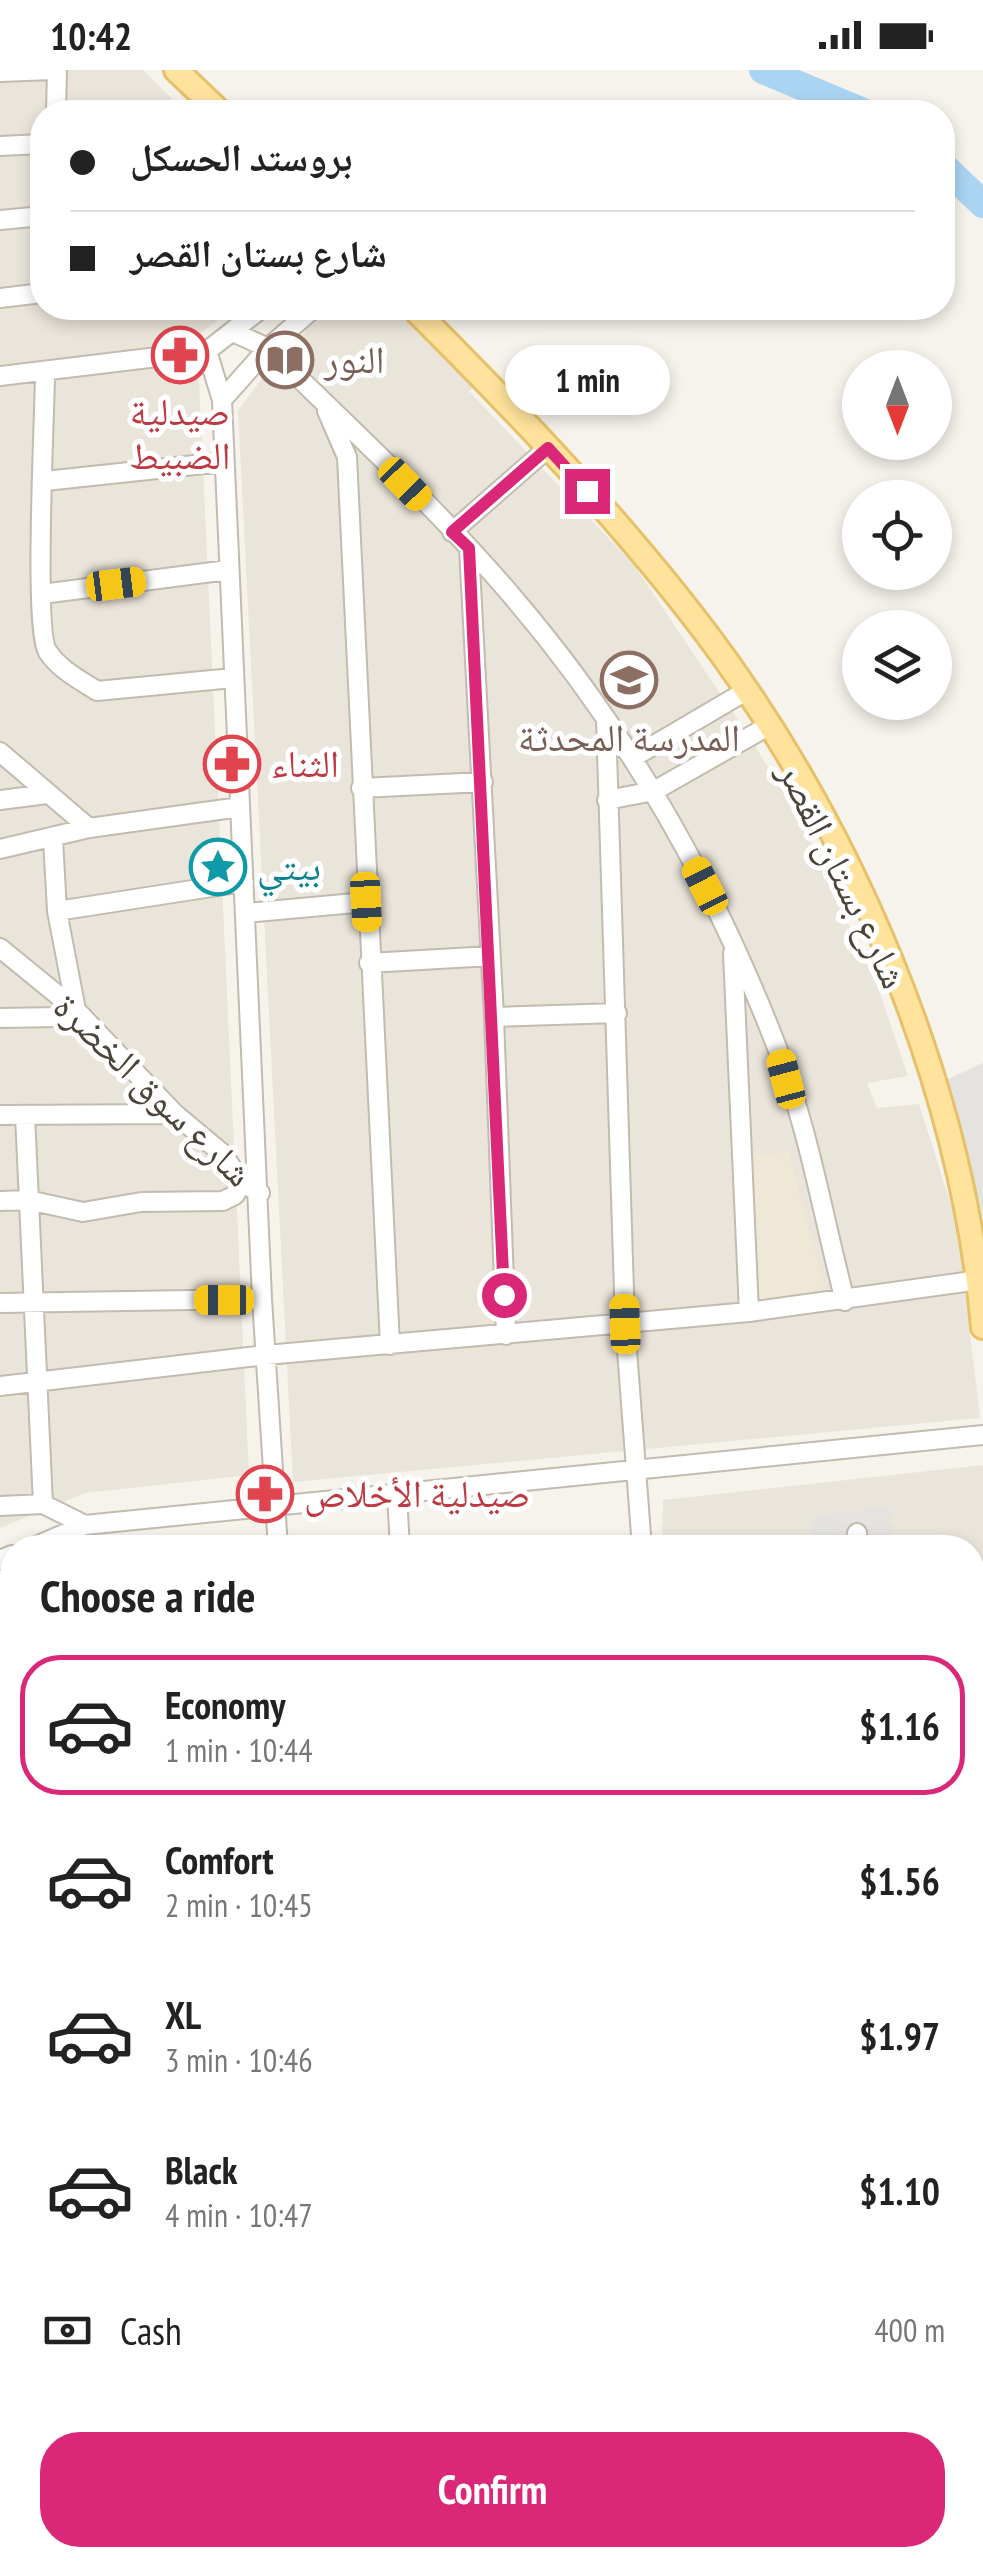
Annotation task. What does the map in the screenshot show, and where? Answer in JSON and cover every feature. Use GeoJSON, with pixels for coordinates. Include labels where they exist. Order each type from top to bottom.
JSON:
{"type":"FeatureCollection","features":[{"type":"Feature","properties":{"kind":"main road"},"geometry":{"type":"LineString","coordinates":[[176,70],[207,100]]}},
{"type":"Feature","properties":{"kind":"main road","name":"شارع بستان القصر"},"geometry":{"type":"LineString","coordinates":[[425,320],[645,555],[768,726],[875,922],[902,992],[952,1152],[979,1280],[983,1327]]}},
{"type":"Feature","properties":{"kind":"street"},"geometry":{"type":"LineString","coordinates":[[0,72],[54,70],[55,100]]}},
{"type":"Feature","properties":{"kind":"street"},"geometry":{"type":"LineString","coordinates":[[0,146],[30,145]]}},
{"type":"Feature","properties":{"kind":"street"},"geometry":{"type":"LineString","coordinates":[[0,220],[30,217]]}},
{"type":"Feature","properties":{"kind":"street"},"geometry":{"type":"LineString","coordinates":[[0,298],[30,294]]}},
{"type":"Feature","properties":{"kind":"street"},"geometry":{"type":"LineString","coordinates":[[0,376],[207,351],[248,320]]}},
{"type":"Feature","properties":{"kind":"street"},"geometry":{"type":"LineString","coordinates":[[222,400],[268,348],[300,320]]}},
{"type":"Feature","properties":{"kind":"street"},"geometry":{"type":"LineString","coordinates":[[234,332],[268,348],[469,548],[552,645],[654,791],[732,941],[778,1048],[845,1300]]}},
{"type":"Feature","properties":{"kind":"street"},"geometry":{"type":"LineString","coordinates":[[207,351],[222,400],[262,1299],[277,1535]]}},
{"type":"Feature","properties":{"kind":"street"},"geometry":{"type":"LineString","coordinates":[[45,372],[42,594],[43,642],[48,652],[97,691],[233,678]]}},
{"type":"Feature","properties":{"kind":"street"},"geometry":{"type":"LineString","coordinates":[[323,402],[347,457],[390,1345]]}},
{"type":"Feature","properties":{"kind":"street"},"geometry":{"type":"LineString","coordinates":[[452,532],[548,448]]}},
{"type":"Feature","properties":{"kind":"street"},"geometry":{"type":"LineString","coordinates":[[45,481],[223,462]]}},
{"type":"Feature","properties":{"kind":"street"},"geometry":{"type":"LineString","coordinates":[[469,548],[506,1335]]}},
{"type":"Feature","properties":{"kind":"street"},"geometry":{"type":"LineString","coordinates":[[42,594],[228,570]]}},
{"type":"Feature","properties":{"kind":"street"},"geometry":{"type":"LineString","coordinates":[[632,758],[746,691]]}},
{"type":"Feature","properties":{"kind":"street"},"geometry":{"type":"LineString","coordinates":[[606,720],[625,1324],[641,1535]]}},
{"type":"Feature","properties":{"kind":"street"},"geometry":{"type":"LineString","coordinates":[[607,800],[654,791],[768,726]]}},
{"type":"Feature","properties":{"kind":"street"},"geometry":{"type":"LineString","coordinates":[[0,752],[89,828]]}},
{"type":"Feature","properties":{"kind":"street"},"geometry":{"type":"LineString","coordinates":[[361,788],[483,782]]}},
{"type":"Feature","properties":{"kind":"street"},"geometry":{"type":"LineString","coordinates":[[0,800],[47,794]]}},
{"type":"Feature","properties":{"kind":"street"},"geometry":{"type":"LineString","coordinates":[[0,849],[89,828],[240,808]]}},
{"type":"Feature","properties":{"kind":"street"},"geometry":{"type":"LineString","coordinates":[[0,1018],[58,1017],[76,1010],[58,912],[53,839]]}},
{"type":"Feature","properties":{"kind":"street"},"geometry":{"type":"LineString","coordinates":[[58,912],[244,882]]}},
{"type":"Feature","properties":{"kind":"street"},"geometry":{"type":"LineString","coordinates":[[246,913],[366,902]]}},
{"type":"Feature","properties":{"kind":"street"},"geometry":{"type":"LineString","coordinates":[[732,941],[749,1312]]}},
{"type":"Feature","properties":{"kind":"street","name":"شارع سوق الخضرة"},"geometry":{"type":"LineString","coordinates":[[0,948],[76,1010],[175,1114],[223,1154],[241,1182],[260,1193]]}},
{"type":"Feature","properties":{"kind":"street"},"geometry":{"type":"LineString","coordinates":[[370,962],[491,956]]}},
{"type":"Feature","properties":{"kind":"street"},"geometry":{"type":"LineString","coordinates":[[494,1017],[617,1013]]}},
{"type":"Feature","properties":{"kind":"street"},"geometry":{"type":"LineString","coordinates":[[26,1114],[31,1301],[43,1504]]}},
{"type":"Feature","properties":{"kind":"street"},"geometry":{"type":"LineString","coordinates":[[0,1115],[175,1114]]}},
{"type":"Feature","properties":{"kind":"street"},"geometry":{"type":"LineString","coordinates":[[0,1201],[28,1200],[83,1212],[141,1202],[223,1202],[235,1196],[241,1182]]}},
{"type":"Feature","properties":{"kind":"street"},"geometry":{"type":"LineString","coordinates":[[0,1386],[266,1355],[749,1312],[979,1280]]}},
{"type":"Feature","properties":{"kind":"street"},"geometry":{"type":"LineString","coordinates":[[0,1303],[262,1299]]}},
{"type":"Feature","properties":{"kind":"street"},"geometry":{"type":"LineString","coordinates":[[62,1535],[86,1525],[983,1435]]}},
{"type":"Feature","properties":{"kind":"street"},"geometry":{"type":"LineString","coordinates":[[397,1494],[399,1535]]}},
{"type":"Feature","properties":{"kind":"street"},"geometry":{"type":"LineString","coordinates":[[0,1506],[43,1504],[86,1525]]}},
{"type":"Feature","properties":{"kind":"shaded area"},"geometry":{"type":"Polygon","coordinates":[[[0,70],[143,70],[173,100],[30,100],[30,320],[218,320],[197,336],[249,1475],[85,1493],[0,1528],[0,70]]]}},
{"type":"Feature","properties":{"kind":"shaded area"},"geometry":{"type":"Polygon","coordinates":[[[312,320],[405,320],[480,382],[469,391],[634,565],[752,741],[803,825],[879,991],[908,1076],[867,1083],[877,1108],[919,1104],[957,1224],[980,1418],[293,1482],[238,411],[293,336],[303,335],[312,320]]]}},
{"type":"Feature","properties":{"kind":"shaded area"},"geometry":{"type":"Polygon","coordinates":[[[983,1063],[983,1217],[948,1079],[983,1063]]]}},
{"type":"Feature","properties":{"kind":"shaded area"},"geometry":{"type":"Polygon","coordinates":[[[789,1152],[827,1298],[754,1306],[746,1155],[789,1152]]]}},
{"type":"Feature","properties":{"kind":"shaded area"},"geometry":{"type":"Polygon","coordinates":[[[983,1465],[983,1535],[662,1535],[663,1500],[983,1465]]]}},
{"type":"Feature","properties":{"kind":"shaded area"},"geometry":{"type":"Polygon","coordinates":[[[890,1507],[891,1535],[812,1535],[811,1517],[890,1507]]]}},
{"type":"Feature","properties":{"kind":"waterway"},"geometry":{"type":"LineString","coordinates":[[763,70],[834,100]]}},
{"type":"Feature","properties":{"kind":"waterway"},"geometry":{"type":"LineString","coordinates":[[955,177],[983,204]]}},
{"type":"Feature","properties":{"kind":"place","name":"صيدلية الضبيط"},"geometry":{"type":"Point","coordinates":[180,355]}},
{"type":"Feature","properties":{"kind":"place","name":"النور"},"geometry":{"type":"Point","coordinates":[285,360]}},
{"type":"Feature","properties":{"kind":"place","name":"المدرسة المحدثة"},"geometry":{"type":"Point","coordinates":[629,680]}},
{"type":"Feature","properties":{"kind":"place","name":"الثناء"},"geometry":{"type":"Point","coordinates":[232,764]}},
{"type":"Feature","properties":{"kind":"place","name":"بيتي"},"geometry":{"type":"Point","coordinates":[218,867]}},
{"type":"Feature","properties":{"kind":"place","name":"صيدلية اﻷخلاص"},"geometry":{"type":"Point","coordinates":[265,1494]}},
{"type":"Feature","properties":{"kind":"route"},"geometry":{"type":"LineString","coordinates":[[504,1295],[483,782],[469,548],[452,532],[548,448],[587,491]]}}]}
